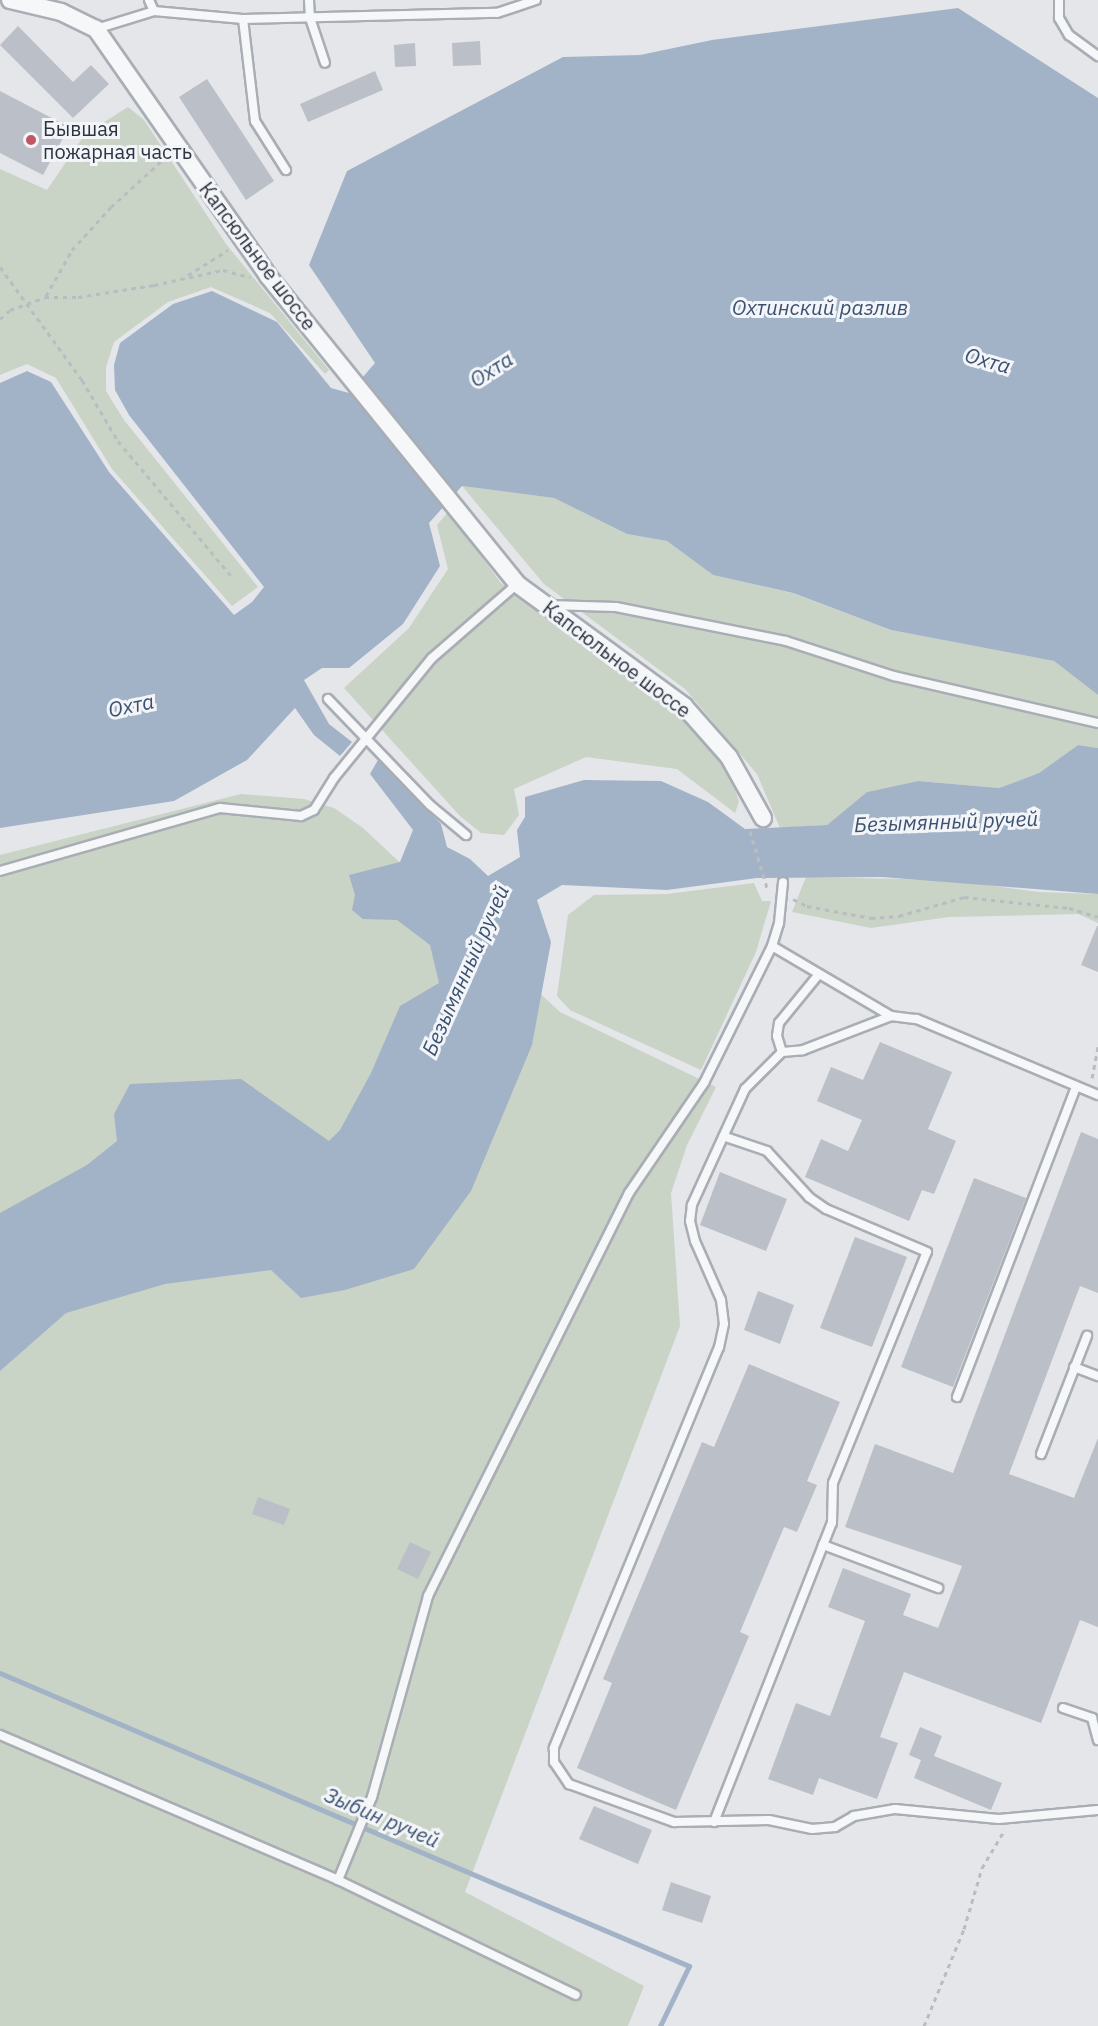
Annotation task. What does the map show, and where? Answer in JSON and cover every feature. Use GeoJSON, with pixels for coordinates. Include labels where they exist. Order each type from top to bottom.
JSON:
{"type":"FeatureCollection","features":[{"type":"Feature","properties":{"kind":"street","name":"Капсюльное шоссе"},"geometry":{"type":"LineString","coordinates":[[10,0],[36,11],[80,19],[96,29],[268,276],[517,584],[684,706],[729,757],[756,823]]}},
{"type":"Feature","properties":{"kind":"lane"},"geometry":{"type":"LineString","coordinates":[[149,0],[154,11]]}},
{"type":"Feature","properties":{"kind":"lane"},"geometry":{"type":"LineString","coordinates":[[309,0],[310,18],[325,63]]}},
{"type":"Feature","properties":{"kind":"lane"},"geometry":{"type":"LineString","coordinates":[[96,29],[154,11],[243,19],[497,13],[536,0]]}},
{"type":"Feature","properties":{"kind":"lane"},"geometry":{"type":"LineString","coordinates":[[1059,0],[1059,18],[1069,35],[1098,56]]}},
{"type":"Feature","properties":{"kind":"lane"},"geometry":{"type":"LineString","coordinates":[[243,19],[255,121],[286,170]]}},
{"type":"Feature","properties":{"kind":"lane"},"geometry":{"type":"LineString","coordinates":[[0,871],[220,808],[301,816],[314,810],[334,778],[367,741],[432,658],[517,584]]}},
{"type":"Feature","properties":{"kind":"lane"},"geometry":{"type":"LineString","coordinates":[[544,604],[616,607],[786,641],[894,676],[1098,723]]}},
{"type":"Feature","properties":{"kind":"lane"},"geometry":{"type":"LineString","coordinates":[[328,699],[367,741],[466,835]]}},
{"type":"Feature","properties":{"kind":"lane"},"geometry":{"type":"LineString","coordinates":[[338,1880],[357,1841],[372,1797],[428,1596],[629,1193],[704,1083],[771,946],[783,894],[783,882]]}},
{"type":"Feature","properties":{"kind":"lane"},"geometry":{"type":"LineString","coordinates":[[771,946],[891,1016],[917,1019],[1094,1093]]}},
{"type":"Feature","properties":{"kind":"lane"},"geometry":{"type":"LineString","coordinates":[[782,1052],[777,1036],[779,1023],[819,974]]}},
{"type":"Feature","properties":{"kind":"lane"},"geometry":{"type":"LineString","coordinates":[[891,1016],[803,1050],[782,1052],[745,1089],[723,1136],[692,1205],[690,1221],[721,1300],[724,1324],[719,1347],[554,1748],[554,1762],[569,1784],[674,1822],[769,1820],[812,1830],[835,1827],[854,1816],[895,1809],[1012,1818],[1098,1810]]}},
{"type":"Feature","properties":{"kind":"lane"},"geometry":{"type":"LineString","coordinates":[[957,1396],[1076,1087]]}},
{"type":"Feature","properties":{"kind":"lane"},"geometry":{"type":"LineString","coordinates":[[714,1822],[832,1523],[833,1483],[927,1252],[826,1209],[809,1197],[767,1150],[723,1136]]}},
{"type":"Feature","properties":{"kind":"lane"},"geometry":{"type":"LineString","coordinates":[[1041,1454],[1087,1336]]}},
{"type":"Feature","properties":{"kind":"lane"},"geometry":{"type":"LineString","coordinates":[[1074,1367],[1098,1376]]}},
{"type":"Feature","properties":{"kind":"lane"},"geometry":{"type":"LineString","coordinates":[[823,1545],[938,1588]]}},
{"type":"Feature","properties":{"kind":"lane"},"geometry":{"type":"LineString","coordinates":[[1063,1708],[1092,1718],[1098,1740]]}},
{"type":"Feature","properties":{"kind":"lane"},"geometry":{"type":"LineString","coordinates":[[0,1735],[338,1880],[576,1995]]}},
{"type":"Feature","properties":{"kind":"path"},"geometry":{"type":"LineString","coordinates":[[45,297],[72,250],[111,207],[178,146]]}},
{"type":"Feature","properties":{"kind":"path"},"geometry":{"type":"LineString","coordinates":[[184,278],[243,241]]}},
{"type":"Feature","properties":{"kind":"path"},"geometry":{"type":"LineString","coordinates":[[0,267],[25,306],[82,380],[118,441],[234,579]]}},
{"type":"Feature","properties":{"kind":"path"},"geometry":{"type":"LineString","coordinates":[[0,318],[45,297],[78,297],[223,270],[245,277],[268,276]]}},
{"type":"Feature","properties":{"kind":"path"},"geometry":{"type":"LineString","coordinates":[[756,823],[768,893]]}},
{"type":"Feature","properties":{"kind":"path"},"geometry":{"type":"LineString","coordinates":[[783,894],[807,906],[871,918],[899,916],[964,897],[1069,908],[1098,917]]}},
{"type":"Feature","properties":{"kind":"path"},"geometry":{"type":"LineString","coordinates":[[1094,1093],[1098,1047]]}},
{"type":"Feature","properties":{"kind":"path"},"geometry":{"type":"LineString","coordinates":[[924,2026],[964,1929],[982,1868],[1012,1818]]}},
{"type":"Feature","properties":{"kind":"shaded area"},"geometry":{"type":"Polygon","coordinates":[[[128,107],[144,120],[226,244],[329,370],[325,374],[270,313],[211,287],[168,302],[114,342],[106,367],[106,391],[124,420],[258,587],[232,606],[112,469],[56,378],[27,364],[0,375],[0,169],[47,190],[85,134],[128,107]]]}},
{"type":"Feature","properties":{"kind":"shaded area"},"geometry":{"type":"Polygon","coordinates":[[[462,486],[554,498],[627,534],[667,541],[713,575],[792,593],[891,630],[1054,661],[1098,695],[1098,748],[1078,745],[1039,773],[999,788],[918,781],[867,792],[827,825],[780,828],[757,774],[685,689],[544,584],[462,486]]]}},
{"type":"Feature","properties":{"kind":"shaded area"},"geometry":{"type":"Polygon","coordinates":[[[448,512],[501,583],[698,731],[732,779],[739,802],[735,813],[677,769],[586,757],[514,789],[519,815],[504,835],[481,833],[460,816],[344,688],[409,628],[448,569],[437,525],[448,512]]]}},
{"type":"Feature","properties":{"kind":"shaded area"},"geometry":{"type":"Polygon","coordinates":[[[241,794],[304,799],[334,808],[363,828],[560,1012],[716,1087],[687,1145],[671,1193],[680,1326],[465,1892],[644,1986],[628,2026],[0,2026],[0,855],[241,794]]]}},
{"type":"Feature","properties":{"kind":"shaded area"},"geometry":{"type":"Polygon","coordinates":[[[806,877],[948,880],[1039,892],[1098,894],[1098,923],[1078,914],[949,917],[871,928],[792,912],[806,877]]]}},
{"type":"Feature","properties":{"kind":"shaded area"},"geometry":{"type":"Polygon","coordinates":[[[754,883],[762,901],[771,901],[756,952],[701,1070],[570,1010],[557,996],[568,915],[594,895],[667,894],[754,883]]]}},
{"type":"Feature","properties":{"kind":"water","name":"Охтинский разлив"},"geometry":{"type":"Polygon","coordinates":[[[958,8],[1098,98],[1098,695],[1054,661],[891,630],[793,593],[713,575],[667,541],[627,534],[554,498],[462,486],[429,523],[440,566],[403,624],[349,668],[322,668],[304,680],[329,724],[352,742],[340,756],[314,735],[295,708],[247,760],[174,801],[0,828],[0,383],[27,371],[51,382],[109,472],[234,615],[252,602],[264,587],[129,415],[115,390],[114,365],[120,343],[173,304],[212,291],[277,322],[331,388],[349,393],[375,363],[309,265],[347,171],[563,57],[640,55],[712,40],[958,8]]]}},
{"type":"Feature","properties":{"kind":"water","name":"Безымянный ручей"},"geometry":{"type":"Polygon","coordinates":[[[1078,745],[1098,748],[1098,894],[882,877],[757,878],[667,890],[562,885],[537,900],[551,942],[532,1045],[471,1191],[414,1269],[345,1290],[301,1298],[271,1270],[165,1284],[66,1313],[0,1371],[0,1213],[87,1165],[117,1141],[114,1114],[130,1084],[241,1079],[329,1141],[340,1130],[371,1073],[400,1006],[439,983],[430,945],[397,920],[363,919],[352,910],[355,895],[349,875],[400,862],[413,830],[370,774],[378,760],[441,824],[447,847],[470,859],[488,876],[520,857],[517,830],[525,817],[525,797],[584,780],[661,781],[708,802],[745,829],[827,825],[867,792],[918,781],[999,788],[1039,773],[1078,745]]]}},
{"type":"Feature","properties":{"kind":"building"},"geometry":{"type":"Polygon","coordinates":[[[18,26],[73,82],[91,65],[109,84],[73,118],[0,45],[18,26]]]}},
{"type":"Feature","properties":{"kind":"building"},"geometry":{"type":"Polygon","coordinates":[[[480,41],[481,65],[453,66],[452,43],[480,41]]]}},
{"type":"Feature","properties":{"kind":"building"},"geometry":{"type":"Polygon","coordinates":[[[415,43],[416,66],[395,67],[394,45],[415,43]]]}},
{"type":"Feature","properties":{"kind":"building"},"geometry":{"type":"Polygon","coordinates":[[[375,71],[383,90],[308,122],[300,104],[375,71]]]}},
{"type":"Feature","properties":{"kind":"building"},"geometry":{"type":"Polygon","coordinates":[[[207,79],[274,181],[246,200],[179,97],[207,79]]]}},
{"type":"Feature","properties":{"kind":"building","name":"Бывшая пожарная часть"},"geometry":{"type":"Polygon","coordinates":[[[0,91],[69,127],[43,175],[0,153],[0,91]]]}},
{"type":"Feature","properties":{"kind":"building"},"geometry":{"type":"Polygon","coordinates":[[[1098,926],[1098,972],[1081,965],[1098,926]]]}},
{"type":"Feature","properties":{"kind":"building"},"geometry":{"type":"Polygon","coordinates":[[[880,1042],[952,1072],[928,1129],[956,1141],[934,1194],[922,1190],[909,1221],[805,1177],[821,1139],[848,1151],[862,1120],[817,1101],[831,1067],[863,1080],[880,1042]]]}},
{"type":"Feature","properties":{"kind":"building"},"geometry":{"type":"Polygon","coordinates":[[[1081,1132],[1098,1139],[1098,1293],[1080,1286],[1009,1474],[1074,1498],[1098,1438],[1098,1627],[1080,1620],[1041,1723],[904,1672],[880,1737],[898,1743],[877,1799],[819,1778],[813,1795],[768,1779],[796,1703],[830,1716],[865,1621],[828,1607],[843,1568],[911,1594],[903,1615],[938,1628],[962,1566],[845,1527],[875,1444],[953,1473],[1081,1132]]]}},
{"type":"Feature","properties":{"kind":"building"},"geometry":{"type":"Polygon","coordinates":[[[720,1172],[787,1199],[766,1251],[700,1225],[720,1172]]]}},
{"type":"Feature","properties":{"kind":"building"},"geometry":{"type":"Polygon","coordinates":[[[974,1178],[1026,1198],[953,1387],[901,1367],[974,1178]]]}},
{"type":"Feature","properties":{"kind":"building"},"geometry":{"type":"Polygon","coordinates":[[[855,1237],[907,1257],[872,1347],[820,1328],[855,1237]]]}},
{"type":"Feature","properties":{"kind":"building"},"geometry":{"type":"Polygon","coordinates":[[[758,1291],[794,1305],[780,1344],[744,1330],[758,1291]]]}},
{"type":"Feature","properties":{"kind":"building"},"geometry":{"type":"Polygon","coordinates":[[[749,1364],[840,1402],[807,1481],[817,1485],[797,1532],[784,1527],[740,1632],[749,1636],[676,1810],[577,1768],[612,1683],[603,1679],[702,1442],[714,1447],[749,1364]]]}},
{"type":"Feature","properties":{"kind":"building"},"geometry":{"type":"Polygon","coordinates":[[[258,1497],[290,1509],[284,1525],[252,1514],[258,1497]]]}},
{"type":"Feature","properties":{"kind":"building"},"geometry":{"type":"Polygon","coordinates":[[[410,1542],[431,1552],[418,1579],[397,1569],[410,1542]]]}},
{"type":"Feature","properties":{"kind":"building"},"geometry":{"type":"Polygon","coordinates":[[[920,1727],[942,1736],[934,1756],[1002,1783],[991,1810],[914,1778],[921,1760],[909,1755],[920,1727]]]}},
{"type":"Feature","properties":{"kind":"building"},"geometry":{"type":"Polygon","coordinates":[[[594,1806],[652,1830],[638,1864],[579,1839],[594,1806]]]}},
{"type":"Feature","properties":{"kind":"building"},"geometry":{"type":"Polygon","coordinates":[[[671,1882],[711,1896],[702,1923],[662,1910],[671,1882]]]}},
{"type":"Feature","properties":{"kind":"waterway","name":"Зыбин ручей"},"geometry":{"type":"LineString","coordinates":[[0,1673],[689,1966],[660,2026]]}},
{"type":"Feature","properties":{"kind":"place","name":"Бывшая пожарная часть"},"geometry":{"type":"Point","coordinates":[31,140]}},
{"type":"Feature","properties":{"kind":"water label","name":"Охта"},"geometry":{"type":"Point","coordinates":[988,360]}},
{"type":"Feature","properties":{"kind":"water label","name":"Охта"},"geometry":{"type":"Point","coordinates":[491,369]}},
{"type":"Feature","properties":{"kind":"water label","name":"Охта"},"geometry":{"type":"Point","coordinates":[131,705]}}]}
